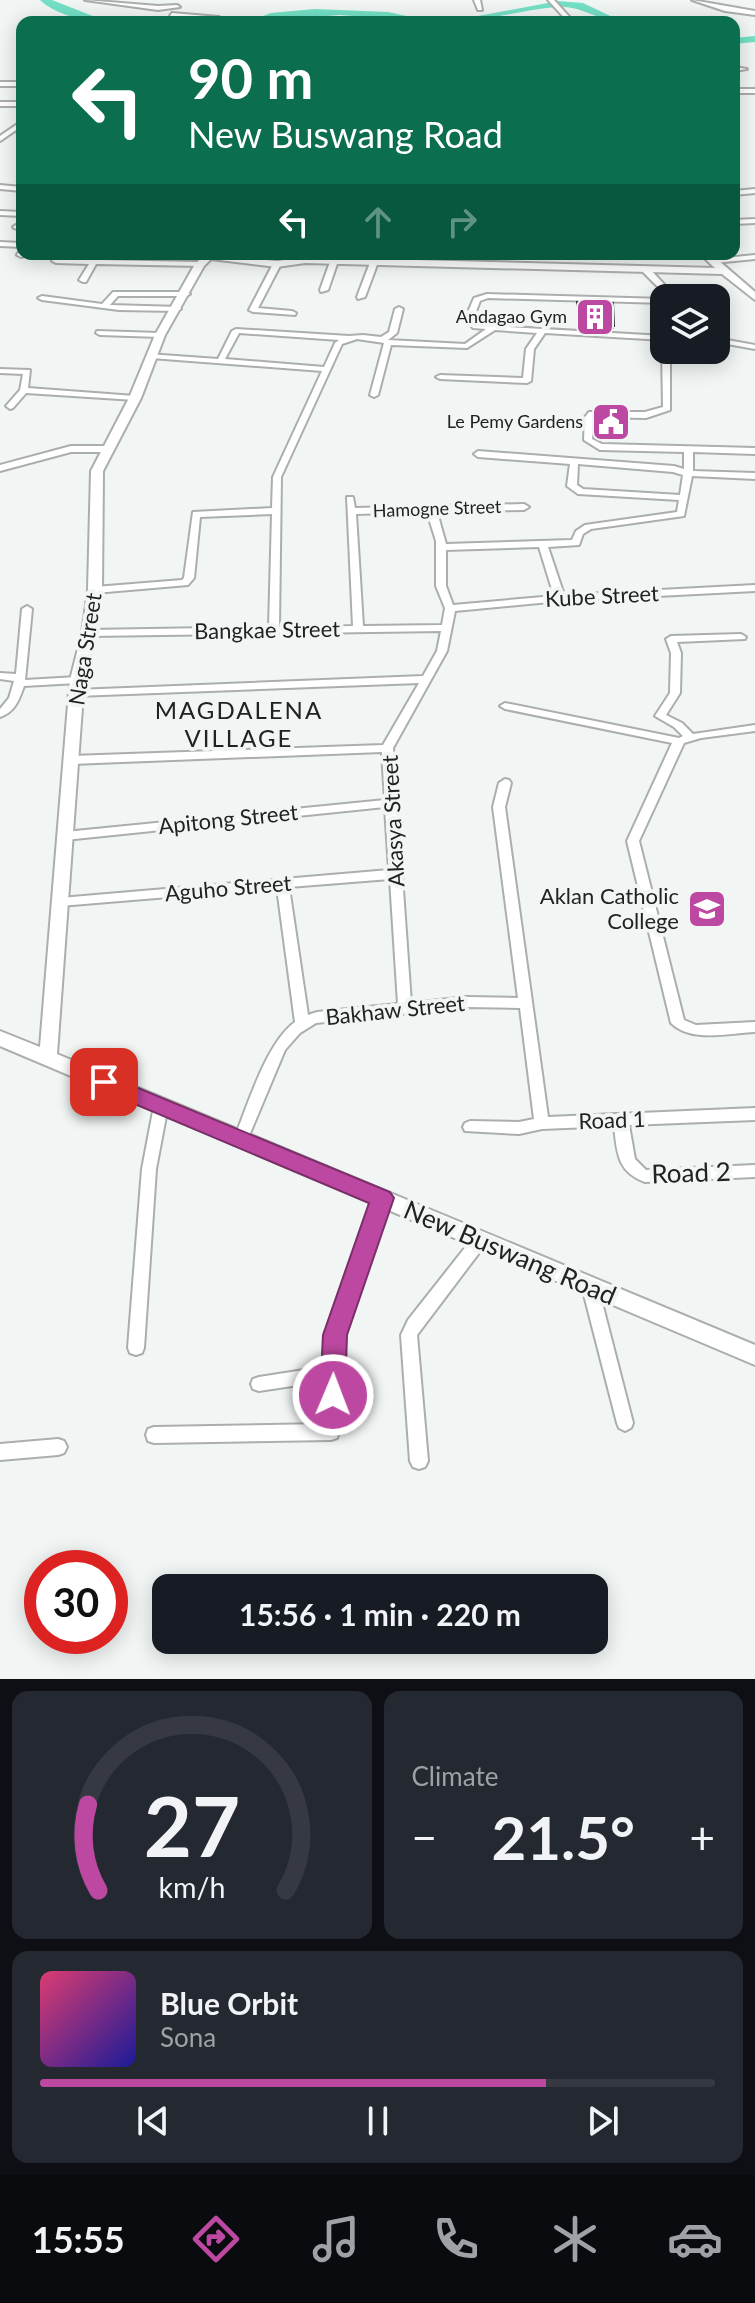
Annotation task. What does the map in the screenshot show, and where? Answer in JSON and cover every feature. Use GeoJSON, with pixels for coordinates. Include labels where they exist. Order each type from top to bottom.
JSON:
{"type":"FeatureCollection","features":[{"type":"Feature","properties":{"kind":"street"},"geometry":{"type":"LineString","coordinates":[[88,0],[158,8],[178,4]]}},
{"type":"Feature","properties":{"kind":"street"},"geometry":{"type":"LineString","coordinates":[[477,0],[480,9]]}},
{"type":"Feature","properties":{"kind":"street"},"geometry":{"type":"LineString","coordinates":[[551,0],[566,16],[581,15]]}},
{"type":"Feature","properties":{"kind":"street"},"geometry":{"type":"LineString","coordinates":[[695,0],[725,9],[755,13]]}},
{"type":"Feature","properties":{"kind":"street"},"geometry":{"type":"LineString","coordinates":[[178,4],[172,15],[184,16]]}},
{"type":"Feature","properties":{"kind":"street"},"geometry":{"type":"LineString","coordinates":[[0,187],[16,189]]}},
{"type":"Feature","properties":{"kind":"street"},"geometry":{"type":"LineString","coordinates":[[0,197],[9,188]]}},
{"type":"Feature","properties":{"kind":"street"},"geometry":{"type":"LineString","coordinates":[[56,261],[150,260]]}},
{"type":"Feature","properties":{"kind":"street","name":"Naga Street"},"geometry":{"type":"LineString","coordinates":[[48,1058],[76,686],[89,633],[95,590],[97,471],[135,398],[160,335],[205,260]]}},
{"type":"Feature","properties":{"kind":"street"},"geometry":{"type":"LineString","coordinates":[[230,260],[277,264],[305,260],[724,271]]}},
{"type":"Feature","properties":{"kind":"street"},"geometry":{"type":"LineString","coordinates":[[712,260],[755,297]]}},
{"type":"Feature","properties":{"kind":"street"},"geometry":{"type":"LineString","coordinates":[[324,290],[334,261]]}},
{"type":"Feature","properties":{"kind":"street"},"geometry":{"type":"LineString","coordinates":[[83,280],[94,262]]}},
{"type":"Feature","properties":{"kind":"street"},"geometry":{"type":"LineString","coordinates":[[361,297],[374,262]]}},
{"type":"Feature","properties":{"kind":"street"},"geometry":{"type":"LineString","coordinates":[[277,264],[253,310],[292,313]]}},
{"type":"Feature","properties":{"kind":"street"},"geometry":{"type":"LineString","coordinates":[[645,269],[659,284]]}},
{"type":"Feature","properties":{"kind":"street"},"geometry":{"type":"LineString","coordinates":[[735,280],[755,279]]}},
{"type":"Feature","properties":{"kind":"street"},"geometry":{"type":"LineString","coordinates":[[105,305],[116,294],[186,294]]}},
{"type":"Feature","properties":{"kind":"street"},"geometry":{"type":"LineString","coordinates":[[650,301],[487,296],[477,300],[469,319],[476,326],[493,328],[650,337]]}},
{"type":"Feature","properties":{"kind":"street"},"geometry":{"type":"LineString","coordinates":[[42,298],[177,309]]}},
{"type":"Feature","properties":{"kind":"street"},"geometry":{"type":"LineString","coordinates":[[374,395],[385,341],[393,333],[399,309]]}},
{"type":"Feature","properties":{"kind":"street"},"geometry":{"type":"LineString","coordinates":[[220,362],[236,331],[467,346],[493,328]]}},
{"type":"Feature","properties":{"kind":"street"},"geometry":{"type":"LineString","coordinates":[[440,377],[527,381],[530,349],[542,332]]}},
{"type":"Feature","properties":{"kind":"street"},"geometry":{"type":"LineString","coordinates":[[100,333],[160,335]]}},
{"type":"Feature","properties":{"kind":"street"},"geometry":{"type":"LineString","coordinates":[[274,630],[277,477],[325,369],[339,343],[348,338]]}},
{"type":"Feature","properties":{"kind":"street"},"geometry":{"type":"LineString","coordinates":[[730,343],[755,347]]}},
{"type":"Feature","properties":{"kind":"street"},"geometry":{"type":"LineString","coordinates":[[151,356],[325,369]]}},
{"type":"Feature","properties":{"kind":"street"},"geometry":{"type":"LineString","coordinates":[[666,364],[667,408],[646,415],[592,414],[589,417],[588,440],[600,447],[755,451]]}},
{"type":"Feature","properties":{"kind":"street"},"geometry":{"type":"LineString","coordinates":[[0,371],[27,372],[24,390],[10,406]]}},
{"type":"Feature","properties":{"kind":"street"},"geometry":{"type":"LineString","coordinates":[[24,390],[135,398]]}},
{"type":"Feature","properties":{"kind":"street"},"geometry":{"type":"LineString","coordinates":[[0,468],[71,449],[109,449]]}},
{"type":"Feature","properties":{"kind":"street"},"geometry":{"type":"LineString","coordinates":[[441,547],[576,543],[579,533],[588,527],[681,514],[688,450]]}},
{"type":"Feature","properties":{"kind":"street"},"geometry":{"type":"LineString","coordinates":[[478,454],[755,476]]}},
{"type":"Feature","properties":{"kind":"street"},"geometry":{"type":"LineString","coordinates":[[574,463],[572,486],[581,492],[684,498]]}},
{"type":"Feature","properties":{"kind":"street"},"geometry":{"type":"LineString","coordinates":[[350,499],[358,629]]}},
{"type":"Feature","properties":{"kind":"street","name":"Hamogne Street"},"geometry":{"type":"LineString","coordinates":[[351,511],[524,507]]}},
{"type":"Feature","properties":{"kind":"street","name":"Akasya Street"},"geometry":{"type":"LineString","coordinates":[[405,1008],[387,748],[442,651],[450,608],[445,601],[438,563],[441,547],[431,509]]}},
{"type":"Feature","properties":{"kind":"street"},"geometry":{"type":"LineString","coordinates":[[95,590],[185,583],[189,578],[196,514],[275,511]]}},
{"type":"Feature","properties":{"kind":"street"},"geometry":{"type":"LineString","coordinates":[[543,546],[560,598]]}},
{"type":"Feature","properties":{"kind":"street","name":"Kube Street"},"geometry":{"type":"LineString","coordinates":[[450,608],[560,598],[755,588]]}},
{"type":"Feature","properties":{"kind":"street"},"geometry":{"type":"LineString","coordinates":[[0,714],[10,708],[20,680],[27,609]]}},
{"type":"Feature","properties":{"kind":"street","name":"Bangkae Street"},"geometry":{"type":"LineString","coordinates":[[89,633],[446,628]]}},
{"type":"Feature","properties":{"kind":"street"},"geometry":{"type":"LineString","coordinates":[[741,637],[671,639],[676,653],[675,693],[660,716],[678,725],[684,739],[633,841],[678,1023],[695,1030],[755,1027]]}},
{"type":"Feature","properties":{"kind":"street"},"geometry":{"type":"LineString","coordinates":[[0,676],[76,686],[427,679]]}},
{"type":"Feature","properties":{"kind":"street"},"geometry":{"type":"LineString","coordinates":[[505,706],[684,739],[755,728]]}},
{"type":"Feature","properties":{"kind":"street"},"geometry":{"type":"LineString","coordinates":[[71,760],[387,748]]}},
{"type":"Feature","properties":{"kind":"street"},"geometry":{"type":"LineString","coordinates":[[505,783],[499,807],[542,1123]]}},
{"type":"Feature","properties":{"kind":"street","name":"Apitong Street"},"geometry":{"type":"LineString","coordinates":[[65,836],[391,803]]}},
{"type":"Feature","properties":{"kind":"street","name":"Aguho Street"},"geometry":{"type":"LineString","coordinates":[[60,902],[396,874]]}},
{"type":"Feature","properties":{"kind":"street"},"geometry":{"type":"LineString","coordinates":[[282,883],[302,1023]]}},
{"type":"Feature","properties":{"kind":"street","name":"Bakhaw Street"},"geometry":{"type":"LineString","coordinates":[[241,1139],[279,1048],[287,1035],[302,1023],[317,1017],[467,1002],[526,1003]]}},
{"type":"Feature","properties":{"kind":"street","name":"New Buswang Road"},"geometry":{"type":"LineString","coordinates":[[0,1038],[755,1355]]}},
{"type":"Feature","properties":{"kind":"street"},"geometry":{"type":"LineString","coordinates":[[136,1348],[149,1169],[161,1106]]}},
{"type":"Feature","properties":{"kind":"street","name":"Road 1"},"geometry":{"type":"LineString","coordinates":[[470,1127],[519,1128],[542,1123],[755,1114]]}},
{"type":"Feature","properties":{"kind":"street","name":"Road 2"},"geometry":{"type":"LineString","coordinates":[[621,1120],[628,1167],[635,1174],[755,1171]]}},
{"type":"Feature","properties":{"kind":"street"},"geometry":{"type":"LineString","coordinates":[[154,1435],[331,1432],[335,1335],[382,1198]]}},
{"type":"Feature","properties":{"kind":"street"},"geometry":{"type":"LineString","coordinates":[[419,1461],[409,1335],[480,1240]]}},
{"type":"Feature","properties":{"kind":"street"},"geometry":{"type":"LineString","coordinates":[[590,1287],[625,1423]]}},
{"type":"Feature","properties":{"kind":"street"},"geometry":{"type":"LineString","coordinates":[[259,1384],[320,1375],[333,1367]]}},
{"type":"Feature","properties":{"kind":"street"},"geometry":{"type":"LineString","coordinates":[[0,1452],[58,1447]]}},
{"type":"Feature","properties":{"kind":"building","name":"Andagao Gym"},"geometry":{"type":"Polygon","coordinates":[[[577,302],[613,303],[614,326],[578,324],[577,302]]]}},
{"type":"Feature","properties":{"kind":"waterway"},"geometry":{"type":"LineString","coordinates":[[45,0],[56,8],[88,16]]}},
{"type":"Feature","properties":{"kind":"waterway"},"geometry":{"type":"LineString","coordinates":[[558,4],[579,5],[604,16]]}},
{"type":"Feature","properties":{"kind":"waterway"},"geometry":{"type":"LineString","coordinates":[[487,16],[552,5]]}},
{"type":"Feature","properties":{"kind":"waterway"},"geometry":{"type":"LineString","coordinates":[[276,16],[315,12],[394,16]]}},
{"type":"Feature","properties":{"kind":"waterway"},"geometry":{"type":"LineString","coordinates":[[740,40],[755,39]]}},
{"type":"Feature","properties":{"kind":"place","name":"Andagao Gym"},"geometry":{"type":"Point","coordinates":[595,317]}},
{"type":"Feature","properties":{"kind":"place","name":"Le Pemy Gardens"},"geometry":{"type":"Point","coordinates":[611,422]}},
{"type":"Feature","properties":{"kind":"place","name":"Aklan Catholic College"},"geometry":{"type":"Point","coordinates":[707,909]}},
{"type":"Feature","properties":{"kind":"district","name":"MAGDALENA VILLAGE"},"geometry":{"type":"Point","coordinates":[239,725]}},
{"type":"Feature","properties":{"kind":"route"},"geometry":{"type":"LineString","coordinates":[[104,1082],[382,1198],[335,1335],[333,1395]]}}]}
